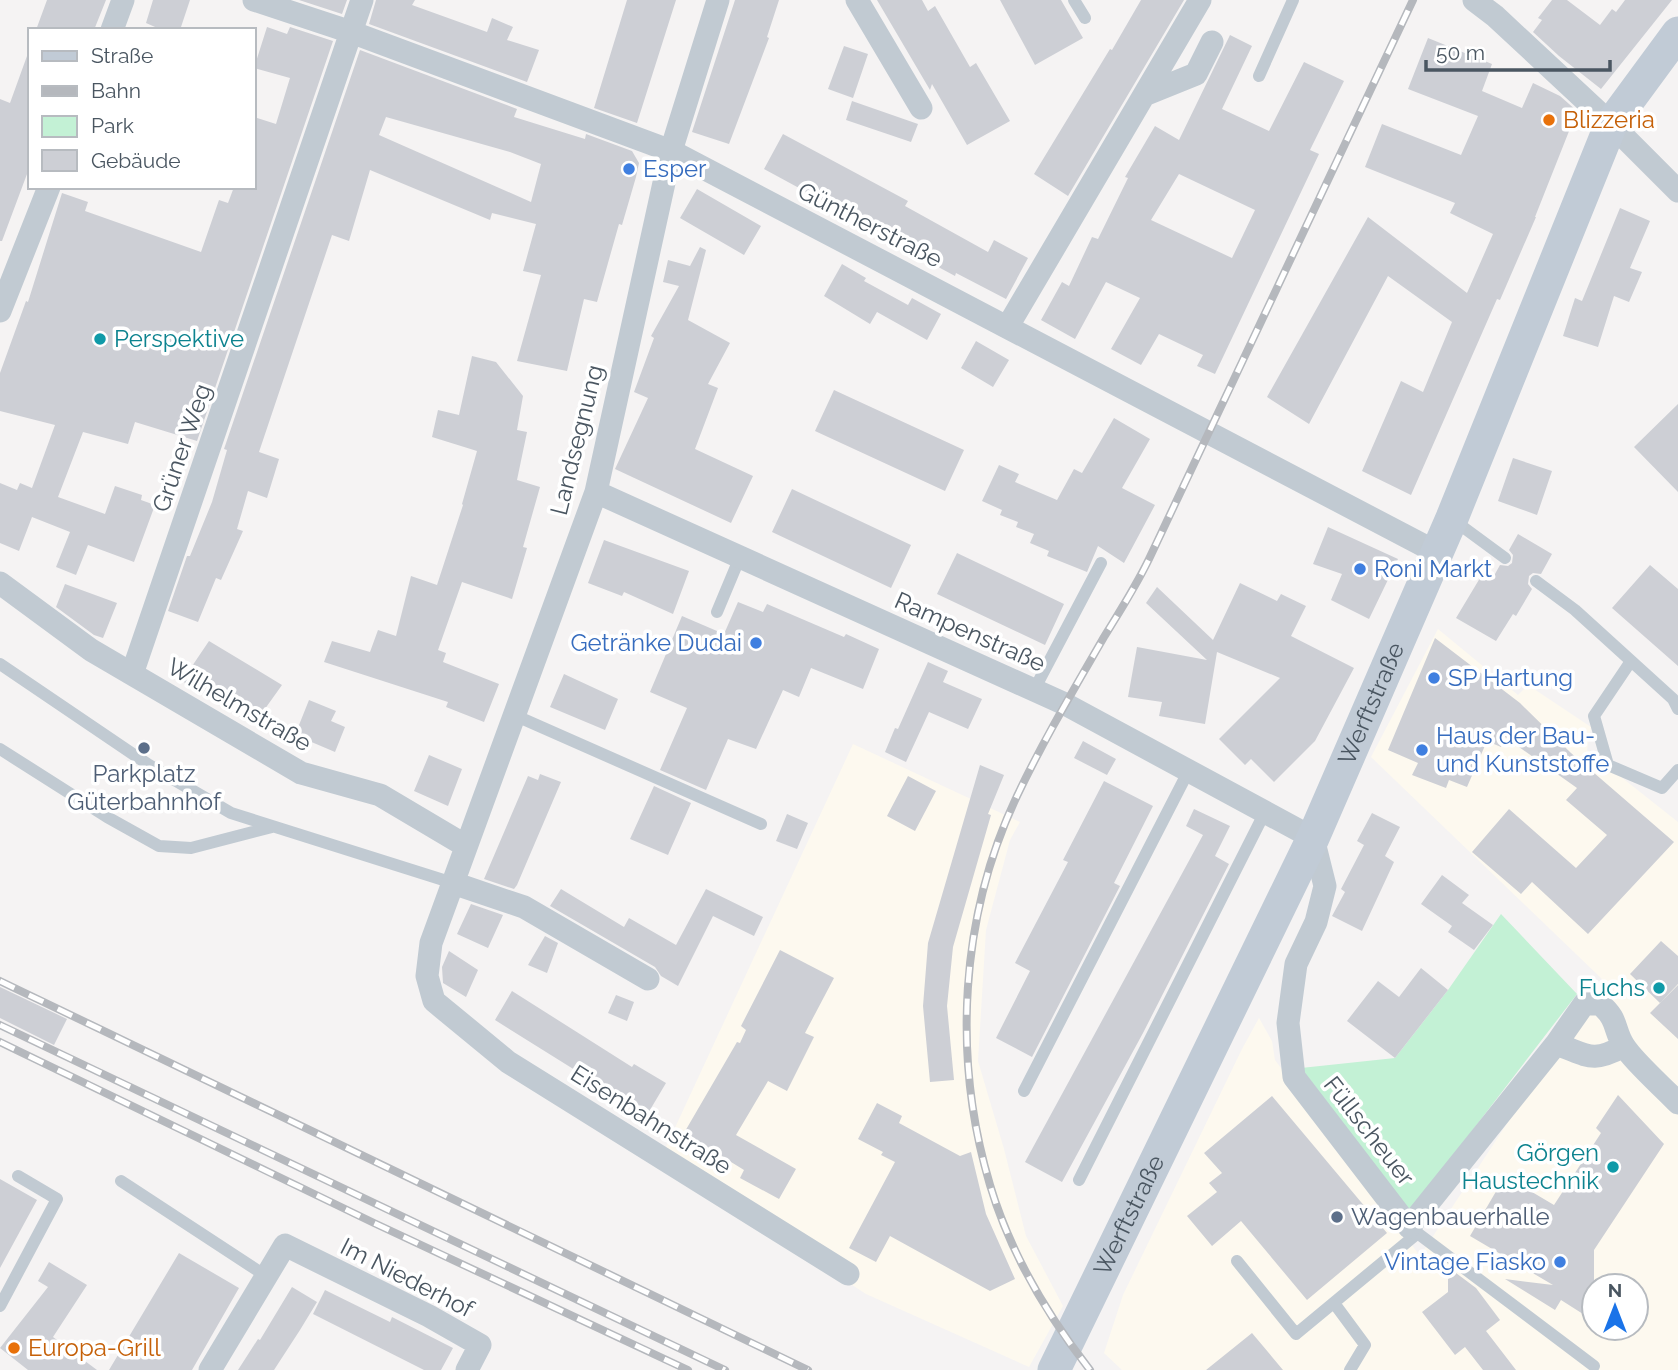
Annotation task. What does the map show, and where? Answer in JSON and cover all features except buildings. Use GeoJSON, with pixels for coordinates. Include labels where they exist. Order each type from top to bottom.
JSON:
{"type":"FeatureCollection","features":[{"type":"Feature","properties":{"kind":"street"},"geometry":{"type":"LineString","coordinates":[[113,28],[124,0]]}},
{"type":"Feature","properties":{"kind":"street","name":"Güntherstraße"},"geometry":{"type":"LineString","coordinates":[[254,0],[351,32],[671,151],[1436,552]]}},
{"type":"Feature","properties":{"kind":"street","name":"Grüner Weg"},"geometry":{"type":"LineString","coordinates":[[132,674],[362,0]]}},
{"type":"Feature","properties":{"kind":"street","name":"Landsegnung"},"geometry":{"type":"LineString","coordinates":[[434,1001],[427,976],[431,943],[596,492],[671,151],[718,0]]}},
{"type":"Feature","properties":{"kind":"street"},"geometry":{"type":"LineString","coordinates":[[857,0],[921,108]]}},
{"type":"Feature","properties":{"kind":"street"},"geometry":{"type":"LineString","coordinates":[[1008,326],[1200,0]]}},
{"type":"Feature","properties":{"kind":"street"},"geometry":{"type":"LineString","coordinates":[[1474,0],[1499,8],[1678,191]]}},
{"type":"Feature","properties":{"kind":"street","name":"Werftstraße"},"geometry":{"type":"LineString","coordinates":[[1054,1370],[1314,838],[1452,518],[1611,124],[1678,33]]}},
{"type":"Feature","properties":{"kind":"street"},"geometry":{"type":"LineString","coordinates":[[1144,95],[1196,74],[1212,42]]}},
{"type":"Feature","properties":{"kind":"street"},"geometry":{"type":"LineString","coordinates":[[0,311],[48,189]]}},
{"type":"Feature","properties":{"kind":"street","name":"Rampenstraße"},"geometry":{"type":"LineString","coordinates":[[596,492],[1065,704],[1314,838]]}},
{"type":"Feature","properties":{"kind":"street","name":"Wilhelmstraße"},"geometry":{"type":"LineString","coordinates":[[0,583],[91,650],[301,773],[380,795],[466,846]]}},
{"type":"Feature","properties":{"kind":"street","name":"Füllscheuer"},"geometry":{"type":"LineString","coordinates":[[1314,838],[1325,886],[1316,922],[1296,964],[1288,1023],[1294,1077],[1413,1230],[1584,1004],[1600,1004],[1609,1012],[1624,1046],[1678,1103]]}},
{"type":"Feature","properties":{"kind":"street"},"geometry":{"type":"LineString","coordinates":[[453,883],[524,907],[648,979]]}},
{"type":"Feature","properties":{"kind":"street","name":"Eisenbahnstraße"},"geometry":{"type":"LineString","coordinates":[[434,1001],[508,1062],[848,1275]]}},
{"type":"Feature","properties":{"kind":"street"},"geometry":{"type":"LineString","coordinates":[[1556,1044],[1582,1055],[1604,1057],[1624,1046]]}},
{"type":"Feature","properties":{"kind":"street","name":"Im Niederhof"},"geometry":{"type":"LineString","coordinates":[[266,1276],[285,1245],[429,1316],[480,1345],[467,1370]]}},
{"type":"Feature","properties":{"kind":"street"},"geometry":{"type":"LineString","coordinates":[[210,1370],[266,1276]]}},
{"type":"Feature","properties":{"kind":"lane"},"geometry":{"type":"LineString","coordinates":[[1074,0],[1085,18]]}},
{"type":"Feature","properties":{"kind":"lane"},"geometry":{"type":"LineString","coordinates":[[1259,76],[1293,0]]}},
{"type":"Feature","properties":{"kind":"lane"},"geometry":{"type":"LineString","coordinates":[[1452,518],[1505,558]]}},
{"type":"Feature","properties":{"kind":"lane"},"geometry":{"type":"LineString","coordinates":[[718,612],[740,557]]}},
{"type":"Feature","properties":{"kind":"lane"},"geometry":{"type":"LineString","coordinates":[[1034,690],[1101,563]]}},
{"type":"Feature","properties":{"kind":"lane"},"geometry":{"type":"LineString","coordinates":[[1536,581],[1574,610],[1674,699],[1678,709]]}},
{"type":"Feature","properties":{"kind":"lane"},"geometry":{"type":"LineString","coordinates":[[1631,661],[1594,716],[1608,765],[1662,789],[1678,770]]}},
{"type":"Feature","properties":{"kind":"lane"},"geometry":{"type":"LineString","coordinates":[[0,664],[149,765],[231,813],[453,883]]}},
{"type":"Feature","properties":{"kind":"lane"},"geometry":{"type":"LineString","coordinates":[[514,715],[761,824]]}},
{"type":"Feature","properties":{"kind":"lane"},"geometry":{"type":"LineString","coordinates":[[0,749],[107,817],[159,846],[191,848],[272,827]]}},
{"type":"Feature","properties":{"kind":"lane"},"geometry":{"type":"LineString","coordinates":[[1024,1091],[1188,772]]}},
{"type":"Feature","properties":{"kind":"lane"},"geometry":{"type":"LineString","coordinates":[[1079,1181],[1265,812]]}},
{"type":"Feature","properties":{"kind":"lane"},"geometry":{"type":"LineString","coordinates":[[0,1306],[57,1199],[18,1176]]}},
{"type":"Feature","properties":{"kind":"lane"},"geometry":{"type":"LineString","coordinates":[[121,1181],[266,1276]]}},
{"type":"Feature","properties":{"kind":"lane"},"geometry":{"type":"LineString","coordinates":[[1237,1261],[1296,1334],[1413,1230],[1594,1366]]}},
{"type":"Feature","properties":{"kind":"lane"},"geometry":{"type":"LineString","coordinates":[[1334,1303],[1365,1345],[1350,1370]]}},
{"type":"Feature","properties":{"kind":"shaded area"},"geometry":{"type":"Polygon","coordinates":[[[1438,629],[1518,695],[1528,685],[1591,727],[1587,750],[1678,822],[1678,1370],[1122,1370],[1104,1353],[1123,1295],[1259,1018],[1272,1041],[1275,1060],[1420,1256],[1602,979],[1371,757],[1438,629]]]}},
{"type":"Feature","properties":{"kind":"shaded area"},"geometry":{"type":"Polygon","coordinates":[[[853,744],[1020,822],[1010,840],[986,930],[978,1061],[1026,1236],[1063,1306],[1029,1367],[866,1294],[660,1160],[853,744]]]}},
{"type":"Feature","properties":{"kind":"green space"},"geometry":{"type":"Polygon","coordinates":[[[1501,914],[1577,994],[1409,1213],[1301,1068],[1395,1058],[1448,990],[1501,914]]]}},
{"type":"Feature","properties":{"kind":"railway"},"geometry":{"type":"LineString","coordinates":[[1090,1370],[1045,1305],[1019,1258],[998,1210],[978,1137],[970,1088],[968,988],[973,938],[983,890],[998,842],[1017,796],[1059,715],[1149,559],[1413,0]]}},
{"type":"Feature","properties":{"kind":"railway"},"geometry":{"type":"LineString","coordinates":[[0,981],[808,1370]]}},
{"type":"Feature","properties":{"kind":"railway"},"geometry":{"type":"LineString","coordinates":[[0,1025],[725,1370]]}},
{"type":"Feature","properties":{"kind":"railway"},"geometry":{"type":"LineString","coordinates":[[0,1042],[374,1223],[688,1370]]}},
{"type":"Feature","properties":{"kind":"place","name":"Blizzeria"},"geometry":{"type":"Point","coordinates":[1549,120]}},
{"type":"Feature","properties":{"kind":"place","name":"Esper"},"geometry":{"type":"Point","coordinates":[629,169]}},
{"type":"Feature","properties":{"kind":"place","name":"Perspektive"},"geometry":{"type":"Point","coordinates":[100,339]}},
{"type":"Feature","properties":{"kind":"place","name":"Roni Markt"},"geometry":{"type":"Point","coordinates":[1360,569]}},
{"type":"Feature","properties":{"kind":"place","name":"Getränke Dudai"},"geometry":{"type":"Point","coordinates":[756,643]}},
{"type":"Feature","properties":{"kind":"place","name":"SP Hartung"},"geometry":{"type":"Point","coordinates":[1434,678]}},
{"type":"Feature","properties":{"kind":"place","name":"Parkplatz Güterbahnhof"},"geometry":{"type":"Point","coordinates":[144,748]}},
{"type":"Feature","properties":{"kind":"place","name":"Haus der Bau- und Kunststoffe"},"geometry":{"type":"Point","coordinates":[1422,750]}},
{"type":"Feature","properties":{"kind":"place","name":"Fuchs"},"geometry":{"type":"Point","coordinates":[1659,988]}},
{"type":"Feature","properties":{"kind":"place","name":"Görgen Haustechnik"},"geometry":{"type":"Point","coordinates":[1613,1167]}},
{"type":"Feature","properties":{"kind":"place","name":"Wagenbauerhalle"},"geometry":{"type":"Point","coordinates":[1337,1217]}},
{"type":"Feature","properties":{"kind":"place","name":"Vintage Fiasko"},"geometry":{"type":"Point","coordinates":[1560,1262]}},
{"type":"Feature","properties":{"kind":"place","name":"Europa-Grill"},"geometry":{"type":"Point","coordinates":[14,1348]}}]}
